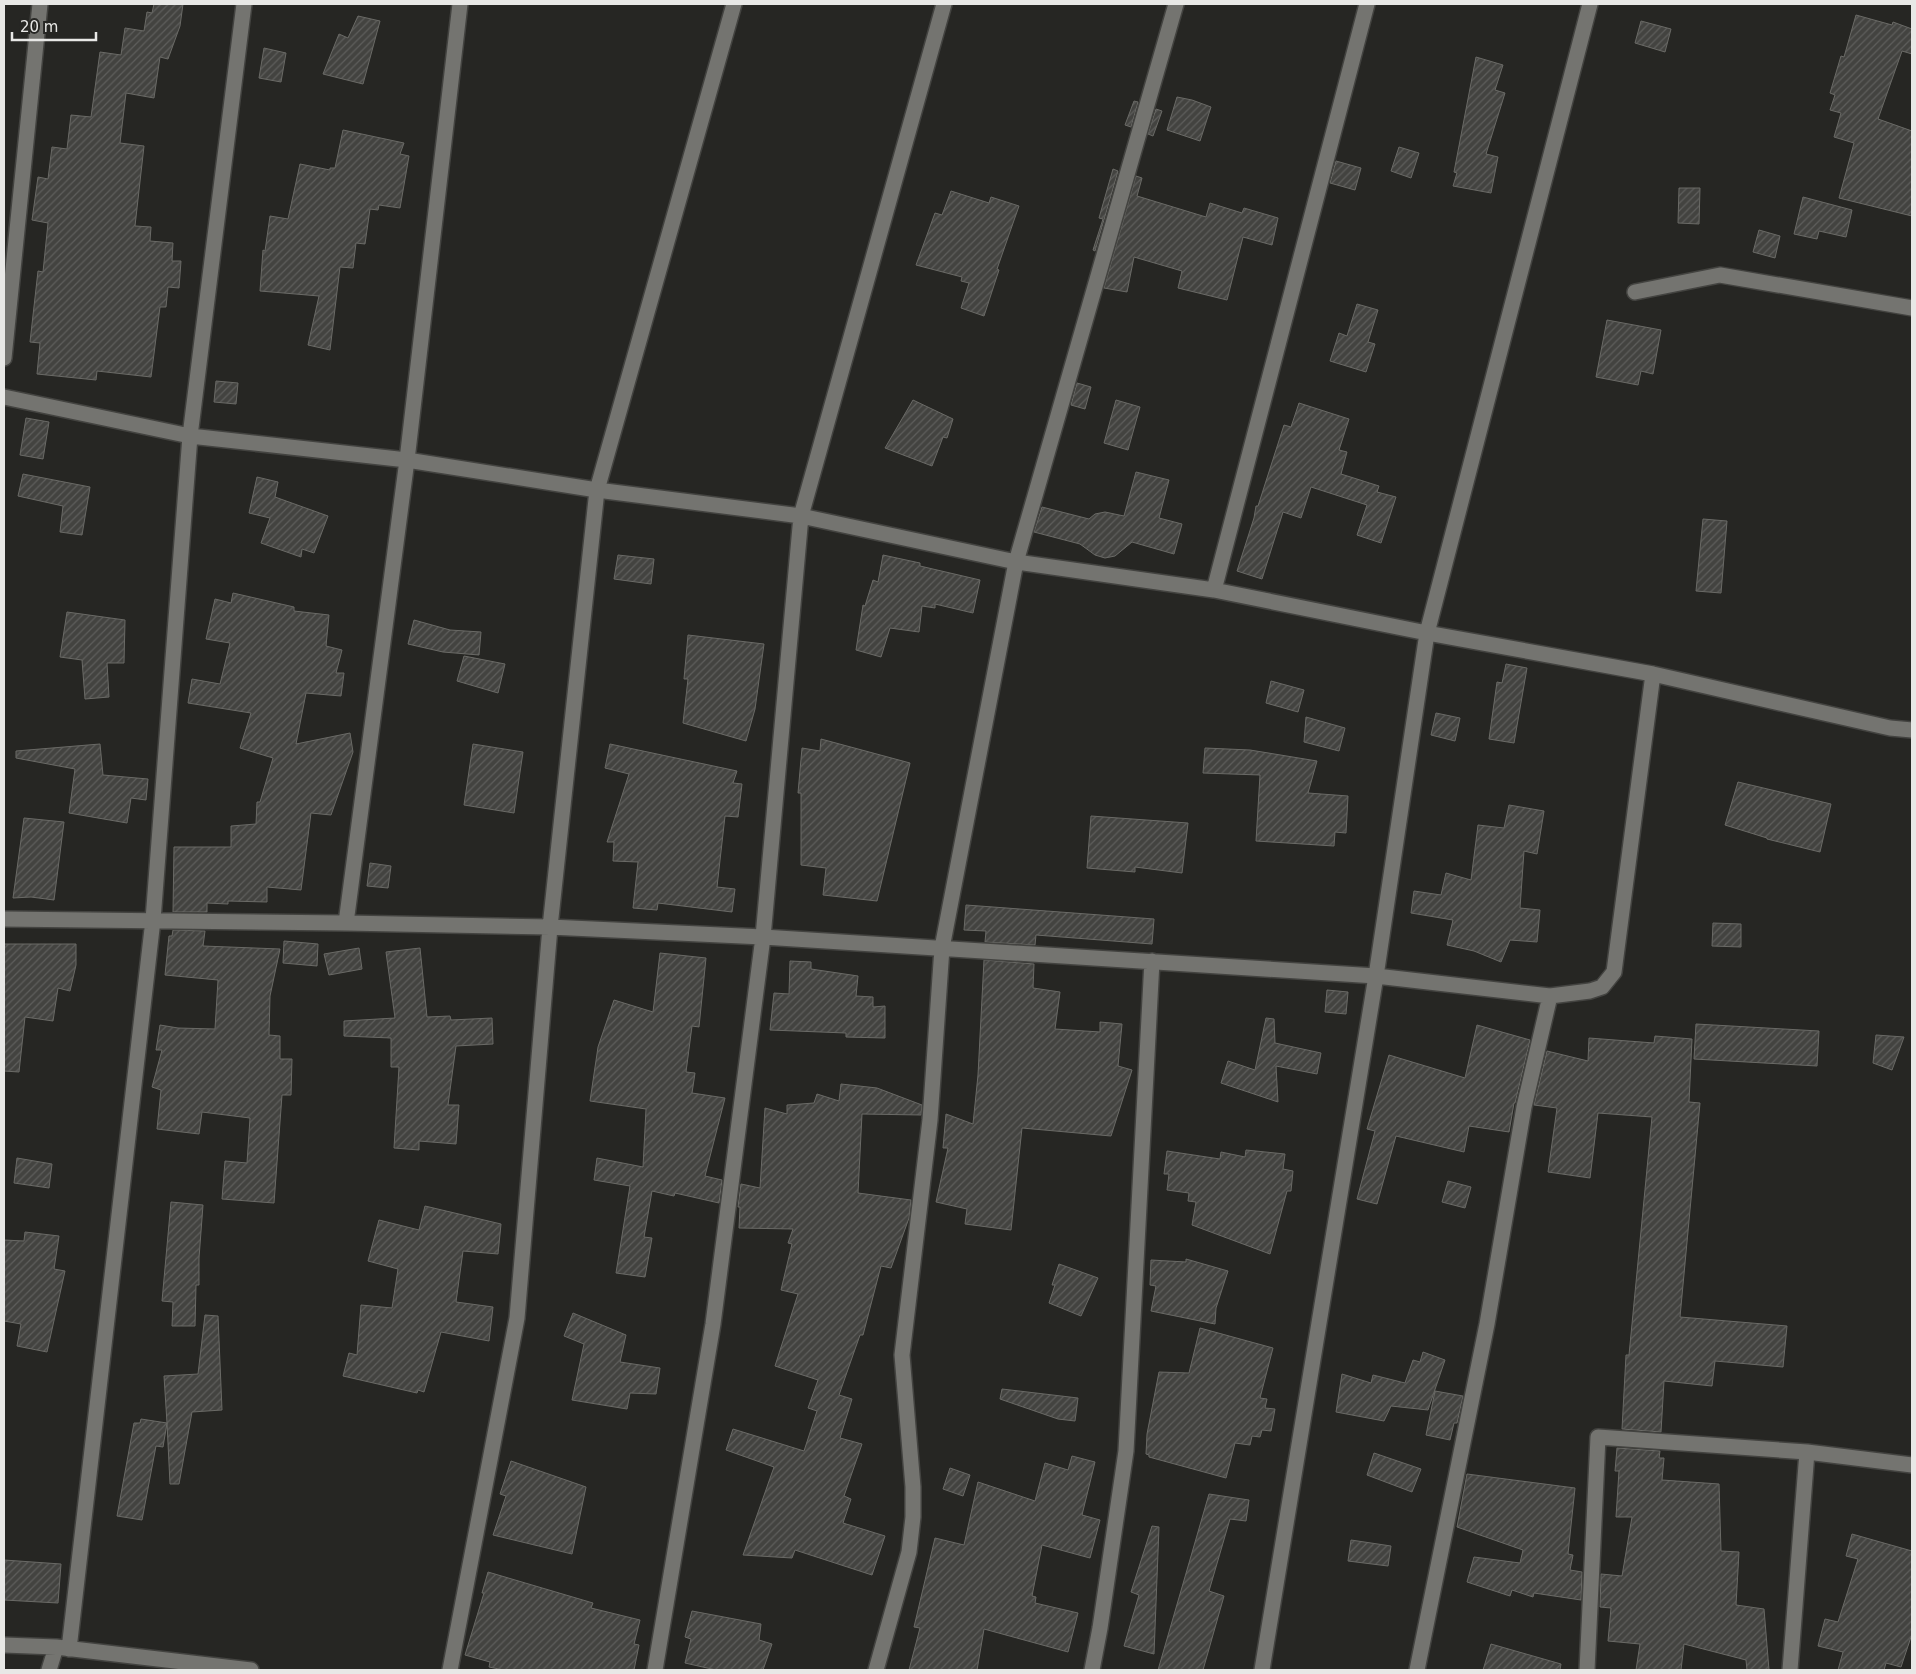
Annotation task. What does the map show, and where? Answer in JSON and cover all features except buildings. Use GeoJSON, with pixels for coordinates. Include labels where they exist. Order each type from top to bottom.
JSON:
{"type":"FeatureCollection","features":[{"type":"Feature","properties":{"kind":"street"},"geometry":{"type":"LineString","coordinates":[[4,358],[40,4]]}},
{"type":"Feature","properties":{"kind":"street"},"geometry":{"type":"LineString","coordinates":[[49,1670],[63,1648],[153,920],[190,436],[244,4]]}},
{"type":"Feature","properties":{"kind":"street"},"geometry":{"type":"LineString","coordinates":[[346,923],[407,460],[460,4]]}},
{"type":"Feature","properties":{"kind":"street"},"geometry":{"type":"LineString","coordinates":[[450,1670],[517,1318],[550,927],[597,490],[734,4]]}},
{"type":"Feature","properties":{"kind":"street"},"geometry":{"type":"LineString","coordinates":[[656,1670],[713,1324],[763,937],[801,516],[944,4]]}},
{"type":"Feature","properties":{"kind":"street"},"geometry":{"type":"LineString","coordinates":[[876,1670],[909,1552],[913,1517],[913,1487],[902,1355],[930,1120],[942,948],[1016,562],[1176,4]]}},
{"type":"Feature","properties":{"kind":"street"},"geometry":{"type":"LineString","coordinates":[[1214,590],[1367,4]]}},
{"type":"Feature","properties":{"kind":"street"},"geometry":{"type":"LineString","coordinates":[[1262,1670],[1376,976],[1427,633],[1590,4]]}},
{"type":"Feature","properties":{"kind":"street"},"geometry":{"type":"LineString","coordinates":[[1634,292],[1720,275],[1912,308]]}},
{"type":"Feature","properties":{"kind":"street"},"geometry":{"type":"LineString","coordinates":[[4,398],[190,436],[407,460],[597,490],[801,516],[1016,562],[1214,590],[1427,633],[1653,674],[1890,728],[1912,730]]}},
{"type":"Feature","properties":{"kind":"street"},"geometry":{"type":"LineString","coordinates":[[4,919],[550,927],[763,937],[1376,976],[1550,996],[1590,991],[1602,987],[1614,972],[1653,674]]}},
{"type":"Feature","properties":{"kind":"street"},"geometry":{"type":"LineString","coordinates":[[1092,1670],[1126,1451],[1152,961]]}},
{"type":"Feature","properties":{"kind":"street"},"geometry":{"type":"LineString","coordinates":[[1417,1670],[1487,1324],[1524,1108],[1550,996]]}},
{"type":"Feature","properties":{"kind":"street"},"geometry":{"type":"LineString","coordinates":[[1588,1670],[1598,1437],[1807,1452],[1912,1466]]}},
{"type":"Feature","properties":{"kind":"street"},"geometry":{"type":"LineString","coordinates":[[1790,1670],[1807,1452]]}},
{"type":"Feature","properties":{"kind":"street"},"geometry":{"type":"LineString","coordinates":[[4,1645],[63,1648],[251,1670]]}}]}
